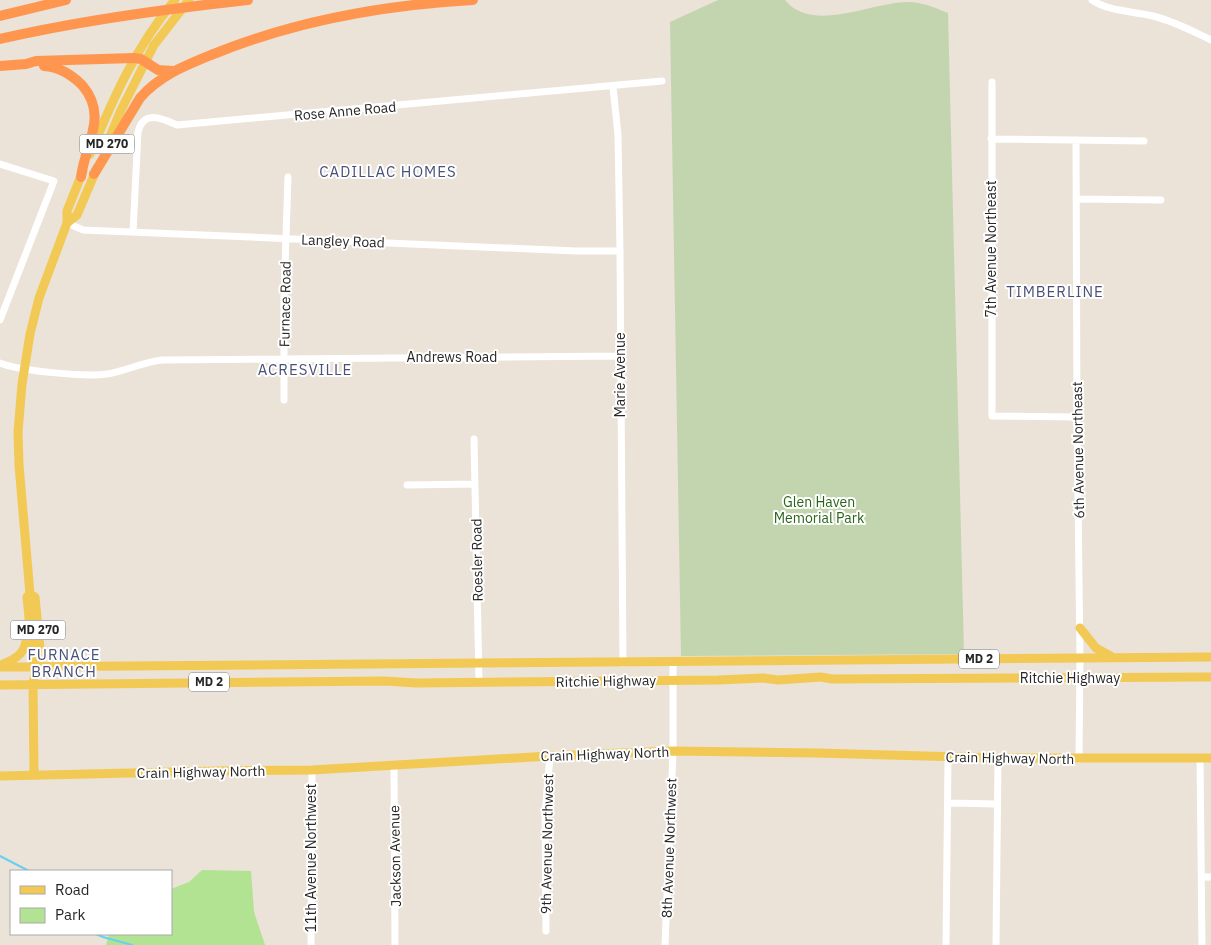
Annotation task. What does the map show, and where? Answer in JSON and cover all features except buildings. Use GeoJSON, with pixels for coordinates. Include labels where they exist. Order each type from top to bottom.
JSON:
{"type":"FeatureCollection","features":[{"type":"Feature","properties":{"kind":"highway"},"geometry":{"type":"LineString","coordinates":[[0,16],[66,0]]}},
{"type":"Feature","properties":{"kind":"highway"},"geometry":{"type":"LineString","coordinates":[[0,39],[141,12],[248,0]]}},
{"type":"Feature","properties":{"kind":"highway"},"geometry":{"type":"LineString","coordinates":[[94,174],[140,98],[149,87],[173,71],[236,45],[315,22],[357,13],[473,0]]}},
{"type":"Feature","properties":{"kind":"highway"},"geometry":{"type":"LineString","coordinates":[[26,64],[36,61],[134,58],[158,70],[173,71]]}},
{"type":"Feature","properties":{"kind":"highway"},"geometry":{"type":"LineString","coordinates":[[0,66],[26,64],[54,67],[66,72],[86,90],[95,112],[95,124],[80,177]]}},
{"type":"Feature","properties":{"kind":"main road","name":"MD 270"},"geometry":{"type":"LineString","coordinates":[[36,667],[33,659],[28,611],[27,598],[30,594],[18,457],[19,418],[24,368],[39,298],[67,223],[67,211],[80,177],[134,58],[175,0]]}},
{"type":"Feature","properties":{"kind":"main road","name":"MD 270"},"geometry":{"type":"LineString","coordinates":[[67,223],[76,215],[121,110],[145,62],[164,30],[189,0]]}},
{"type":"Feature","properties":{"kind":"main road","name":"MD 270"},"geometry":{"type":"LineString","coordinates":[[30,594],[35,597],[41,659],[36,667],[33,684],[34,775]]}},
{"type":"Feature","properties":{"kind":"main road"},"geometry":{"type":"LineString","coordinates":[[0,667],[19,656],[25,648],[28,611]]}},
{"type":"Feature","properties":{"kind":"main road"},"geometry":{"type":"LineString","coordinates":[[1080,628],[1096,648],[1114,658]]}},
{"type":"Feature","properties":{"kind":"main road","name":"Ritchie Highway"},"geometry":{"type":"LineString","coordinates":[[0,667],[1211,658]]}},
{"type":"Feature","properties":{"kind":"main road","name":"Ritchie Highway"},"geometry":{"type":"LineString","coordinates":[[0,685],[376,681],[416,683],[673,681],[763,678],[778,680],[821,677],[832,679],[1211,677]]}},
{"type":"Feature","properties":{"kind":"main road","name":"Crain Highway North"},"geometry":{"type":"LineString","coordinates":[[0,776],[312,770],[673,751],[998,758],[1211,758]]}},
{"type":"Feature","properties":{"kind":"street"},"geometry":{"type":"LineString","coordinates":[[1092,0],[1118,10],[1169,20],[1211,40]]}},
{"type":"Feature","properties":{"kind":"street","name":"Rose Anne Road"},"geometry":{"type":"LineString","coordinates":[[133,232],[138,132],[139,126],[150,117],[177,125],[613,87],[662,81]]}},
{"type":"Feature","properties":{"kind":"street","name":"7th Avenue Northeast"},"geometry":{"type":"LineString","coordinates":[[992,82],[992,416],[1077,417]]}},
{"type":"Feature","properties":{"kind":"street","name":"Marie Avenue"},"geometry":{"type":"LineString","coordinates":[[613,87],[618,135],[623,663]]}},
{"type":"Feature","properties":{"kind":"street"},"geometry":{"type":"LineString","coordinates":[[991,139],[1144,141]]}},
{"type":"Feature","properties":{"kind":"street","name":"6th Avenue Northeast"},"geometry":{"type":"LineString","coordinates":[[1076,140],[1080,628],[1078,759]]}},
{"type":"Feature","properties":{"kind":"street"},"geometry":{"type":"LineString","coordinates":[[0,164],[54,181],[0,320]]}},
{"type":"Feature","properties":{"kind":"street","name":"Furnace Road"},"geometry":{"type":"LineString","coordinates":[[284,400],[284,296],[288,177]]}},
{"type":"Feature","properties":{"kind":"street"},"geometry":{"type":"LineString","coordinates":[[1076,200],[1161,200]]}},
{"type":"Feature","properties":{"kind":"street","name":"Langley Road"},"geometry":{"type":"LineString","coordinates":[[67,223],[82,230],[576,251],[620,251]]}},
{"type":"Feature","properties":{"kind":"street","name":"Andrews Road"},"geometry":{"type":"LineString","coordinates":[[0,363],[24,368],[92,375],[117,372],[148,361],[620,356]]}},
{"type":"Feature","properties":{"kind":"street","name":"Roesler Road"},"geometry":{"type":"LineString","coordinates":[[474,439],[479,682]]}},
{"type":"Feature","properties":{"kind":"street"},"geometry":{"type":"LineString","coordinates":[[407,485],[475,484]]}},
{"type":"Feature","properties":{"kind":"street","name":"8th Avenue Northwest"},"geometry":{"type":"LineString","coordinates":[[665,945],[673,751],[673,662]]}},
{"type":"Feature","properties":{"kind":"street","name":"9th Avenue Northwest"},"geometry":{"type":"LineString","coordinates":[[546,932],[545,814],[550,756]]}},
{"type":"Feature","properties":{"kind":"street"},"geometry":{"type":"LineString","coordinates":[[946,945],[948,757]]}},
{"type":"Feature","properties":{"kind":"street"},"geometry":{"type":"LineString","coordinates":[[996,945],[998,758]]}},
{"type":"Feature","properties":{"kind":"street"},"geometry":{"type":"LineString","coordinates":[[1200,758],[1202,945]]}},
{"type":"Feature","properties":{"kind":"street","name":"Jackson Avenue"},"geometry":{"type":"LineString","coordinates":[[394,766],[395,945]]}},
{"type":"Feature","properties":{"kind":"street","name":"11th Avenue Northwest"},"geometry":{"type":"LineString","coordinates":[[311,945],[312,770]]}},
{"type":"Feature","properties":{"kind":"street"},"geometry":{"type":"LineString","coordinates":[[948,803],[998,804]]}},
{"type":"Feature","properties":{"kind":"street"},"geometry":{"type":"LineString","coordinates":[[1202,877],[1211,877]]}},
{"type":"Feature","properties":{"kind":"green space","name":"Glen Haven Memorial Park"},"geometry":{"type":"Polygon","coordinates":[[[718,0],[785,0],[797,10],[811,15],[845,13],[911,2],[948,13],[964,654],[681,656],[670,22],[718,0]]]}},
{"type":"Feature","properties":{"kind":"green space"},"geometry":{"type":"Polygon","coordinates":[[[202,870],[251,871],[254,912],[265,945],[106,945],[109,935],[172,935],[172,889],[189,882],[202,870]]]}},
{"type":"Feature","properties":{"kind":"waterway"},"geometry":{"type":"LineString","coordinates":[[0,856],[27,870]]}},
{"type":"Feature","properties":{"kind":"waterway"},"geometry":{"type":"LineString","coordinates":[[98,935],[132,945]]}},
{"type":"Feature","properties":{"kind":"district","name":"CADILLAC HOMES"},"geometry":{"type":"Point","coordinates":[388,172]}},
{"type":"Feature","properties":{"kind":"district","name":"TIMBERLINE"},"geometry":{"type":"Point","coordinates":[1055,292]}},
{"type":"Feature","properties":{"kind":"district","name":"ACRESVILLE"},"geometry":{"type":"Point","coordinates":[305,370]}},
{"type":"Feature","properties":{"kind":"district","name":"FURNACE BRANCH"},"geometry":{"type":"Point","coordinates":[64,664]}}]}
